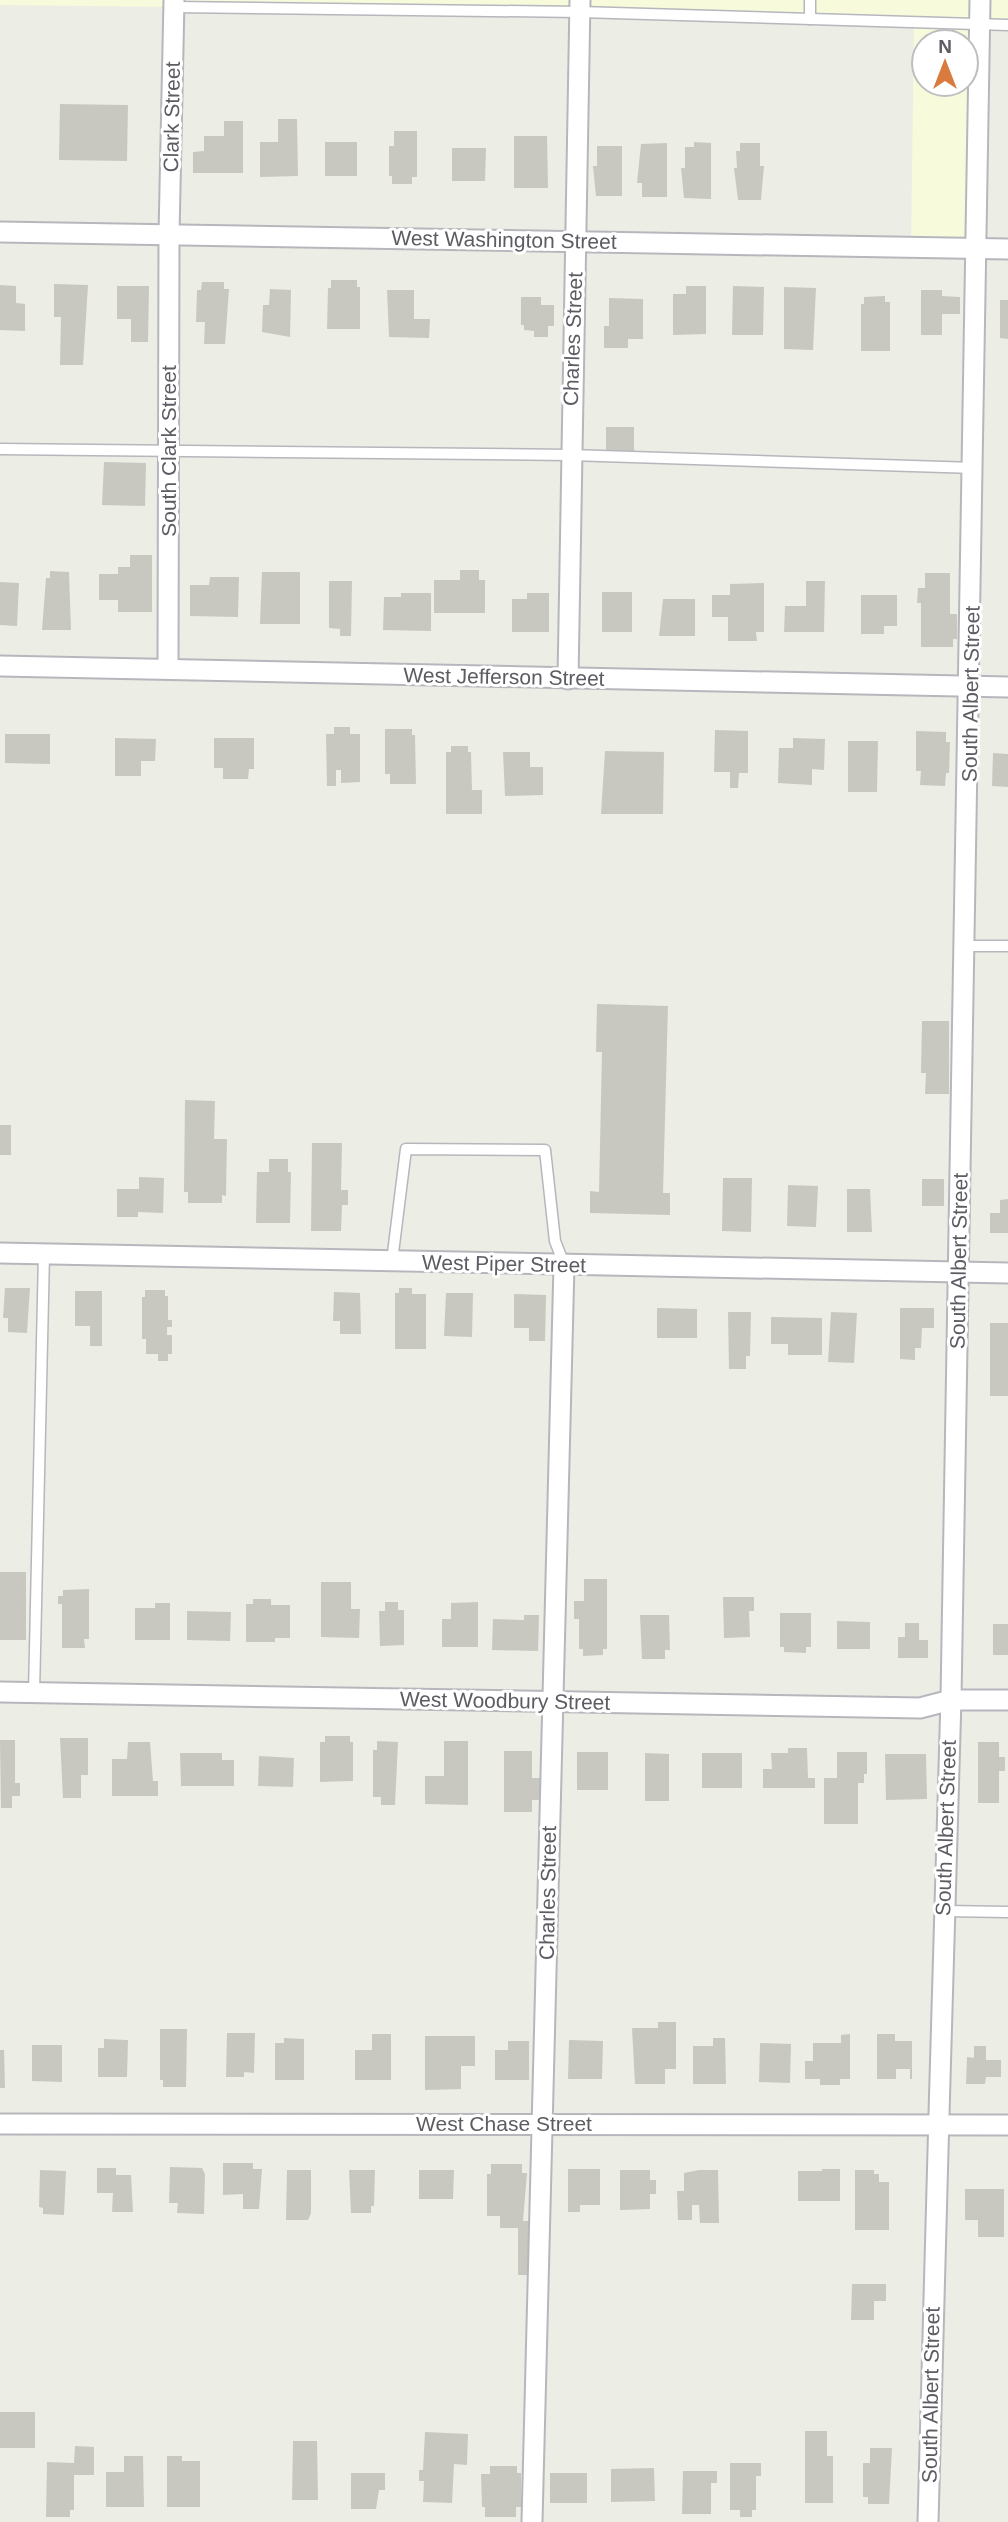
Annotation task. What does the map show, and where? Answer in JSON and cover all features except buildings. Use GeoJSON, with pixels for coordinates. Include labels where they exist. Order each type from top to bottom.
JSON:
{"type":"FeatureCollection","features":[{"type":"Feature","properties":{"kind":"street","name":"South Albert Street"},"geometry":{"type":"LineString","coordinates":[[928,2522],[936,2125],[951,1700],[972,687],[981,0]]}},
{"type":"Feature","properties":{"kind":"street","name":"Clark Street"},"geometry":{"type":"LineString","coordinates":[[169,235],[174,4]]}},
{"type":"Feature","properties":{"kind":"street","name":"Charles Street"},"geometry":{"type":"LineString","coordinates":[[568,679],[580,6]]}},
{"type":"Feature","properties":{"kind":"street","name":"West Washington Street"},"geometry":{"type":"LineString","coordinates":[[0,232],[1008,250]]}},
{"type":"Feature","properties":{"kind":"street","name":"South Clark Street"},"geometry":{"type":"LineString","coordinates":[[168,668],[169,235]]}},
{"type":"Feature","properties":{"kind":"street","name":"West Jefferson Street"},"geometry":{"type":"LineString","coordinates":[[0,666],[1008,687]]}},
{"type":"Feature","properties":{"kind":"street","name":"West Piper Street"},"geometry":{"type":"LineString","coordinates":[[0,1253],[1008,1273]]}},
{"type":"Feature","properties":{"kind":"street","name":"Charles Street"},"geometry":{"type":"LineString","coordinates":[[532,2522],[564,1265]]}},
{"type":"Feature","properties":{"kind":"street","name":"West Woodbury Street"},"geometry":{"type":"LineString","coordinates":[[0,1692],[920,1708],[951,1700],[1008,1700]]}},
{"type":"Feature","properties":{"kind":"street","name":"West Chase Street"},"geometry":{"type":"LineString","coordinates":[[0,2124],[1008,2126]]}},
{"type":"Feature","properties":{"kind":"lane"},"geometry":{"type":"LineString","coordinates":[[810,0],[810,19]]}},
{"type":"Feature","properties":{"kind":"lane"},"geometry":{"type":"LineString","coordinates":[[174,4],[580,6],[810,19],[1008,25]]}},
{"type":"Feature","properties":{"kind":"lane"},"geometry":{"type":"LineString","coordinates":[[0,449],[570,456],[975,468]]}},
{"type":"Feature","properties":{"kind":"lane"},"geometry":{"type":"LineString","coordinates":[[966,946],[1008,946]]}},
{"type":"Feature","properties":{"kind":"lane"},"geometry":{"type":"LineString","coordinates":[[392,1261],[407,1149],[545,1150],[555,1241],[564,1265]]}},
{"type":"Feature","properties":{"kind":"lane"},"geometry":{"type":"LineString","coordinates":[[34,1693],[44,1254]]}},
{"type":"Feature","properties":{"kind":"lane"},"geometry":{"type":"LineString","coordinates":[[944,1911],[1008,1912]]}},
{"type":"Feature","properties":{"kind":"shaded area"},"geometry":{"type":"Polygon","coordinates":[[[0,0],[1008,0],[1008,25],[981,25],[980,81],[980,28],[914,28],[914,23],[580,12],[0,5],[0,0]]]}},
{"type":"Feature","properties":{"kind":"shaded area"},"geometry":{"type":"Polygon","coordinates":[[[913,98],[980,98],[977,249],[911,248],[913,98]]]}}]}
